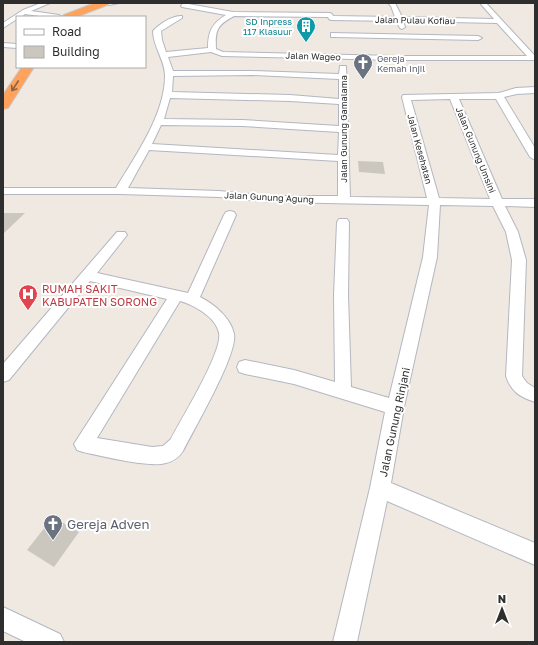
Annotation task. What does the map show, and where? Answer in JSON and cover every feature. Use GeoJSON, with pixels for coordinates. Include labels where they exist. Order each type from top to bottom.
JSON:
{"type":"FeatureCollection","features":[{"type":"Feature","properties":{"kind":"highway"},"geometry":{"type":"LineString","coordinates":[[70,16],[111,3]]}},
{"type":"Feature","properties":{"kind":"highway"},"geometry":{"type":"LineString","coordinates":[[82,16],[111,3]]}},
{"type":"Feature","properties":{"kind":"highway"},"geometry":{"type":"LineString","coordinates":[[3,104],[27,68]]}},
{"type":"Feature","properties":{"kind":"street"},"geometry":{"type":"LineString","coordinates":[[18,16],[25,11],[47,3]]}},
{"type":"Feature","properties":{"kind":"street"},"geometry":{"type":"LineString","coordinates":[[186,3],[184,6],[233,14],[334,36],[411,45],[473,32]]}},
{"type":"Feature","properties":{"kind":"street"},"geometry":{"type":"LineString","coordinates":[[391,3],[394,5],[399,20],[411,45]]}},
{"type":"Feature","properties":{"kind":"street"},"geometry":{"type":"LineString","coordinates":[[483,3],[534,58]]}},
{"type":"Feature","properties":{"kind":"street","name":"Jalan Gunung Gamalama"},"geometry":{"type":"LineString","coordinates":[[329,7],[342,77],[344,200]]}},
{"type":"Feature","properties":{"kind":"street"},"geometry":{"type":"LineString","coordinates":[[12,8],[53,16]]}},
{"type":"Feature","properties":{"kind":"street"},"geometry":{"type":"LineString","coordinates":[[212,50],[211,38],[214,26],[233,14]]}},
{"type":"Feature","properties":{"kind":"street"},"geometry":{"type":"LineString","coordinates":[[3,26],[16,17]]}},
{"type":"Feature","properties":{"kind":"street"},"geometry":{"type":"LineString","coordinates":[[120,191],[145,147],[157,122],[169,84],[169,74],[164,55],[156,35],[157,31],[160,27],[180,17]]}},
{"type":"Feature","properties":{"kind":"street","name":"Jalan Pulau Kofiau"},"geometry":{"type":"LineString","coordinates":[[334,36],[399,20],[473,32],[499,22]]}},
{"type":"Feature","properties":{"kind":"street","name":"Jalan Wageo"},"geometry":{"type":"LineString","coordinates":[[164,55],[212,50],[222,54],[334,36],[491,55],[534,58]]}},
{"type":"Feature","properties":{"kind":"street"},"geometry":{"type":"LineString","coordinates":[[3,45],[16,46]]}},
{"type":"Feature","properties":{"kind":"street"},"geometry":{"type":"LineString","coordinates":[[169,74],[252,73],[342,77]]}},
{"type":"Feature","properties":{"kind":"street"},"geometry":{"type":"LineString","coordinates":[[454,98],[499,96],[516,91],[535,90]]}},
{"type":"Feature","properties":{"kind":"street"},"geometry":{"type":"LineString","coordinates":[[166,95],[268,97],[343,102]]}},
{"type":"Feature","properties":{"kind":"street"},"geometry":{"type":"LineString","coordinates":[[499,96],[535,157]]}},
{"type":"Feature","properties":{"kind":"street","name":"Jalan Kesehatan"},"geometry":{"type":"LineString","coordinates":[[434,202],[406,97],[454,98]]}},
{"type":"Feature","properties":{"kind":"street","name":"Jalan Gunung Umsini"},"geometry":{"type":"LineString","coordinates":[[454,98],[497,202],[512,232],[519,260],[514,376],[517,386],[532,394]]}},
{"type":"Feature","properties":{"kind":"street"},"geometry":{"type":"LineString","coordinates":[[157,122],[242,123],[343,129]]}},
{"type":"Feature","properties":{"kind":"street"},"geometry":{"type":"LineString","coordinates":[[145,147],[344,158]]}},
{"type":"Feature","properties":{"kind":"street","name":"Jalan Gunung Agung"},"geometry":{"type":"LineString","coordinates":[[3,192],[120,191],[219,194],[273,199],[535,203]]}},
{"type":"Feature","properties":{"kind":"street","name":"Jalan Gunung Rinjani"},"geometry":{"type":"LineString","coordinates":[[345,642],[380,488],[395,407],[430,257],[435,209],[434,202]]}},
{"type":"Feature","properties":{"kind":"street"},"geometry":{"type":"LineString","coordinates":[[192,299],[230,215]]}},
{"type":"Feature","properties":{"kind":"street"},"geometry":{"type":"LineString","coordinates":[[343,222],[341,295],[343,390]]}},
{"type":"Feature","properties":{"kind":"street"},"geometry":{"type":"LineString","coordinates":[[3,375],[121,235]]}},
{"type":"Feature","properties":{"kind":"street"},"geometry":{"type":"LineString","coordinates":[[84,278],[192,299],[204,304],[222,324],[228,338],[220,361],[177,445],[172,451],[166,454],[152,456],[83,444],[176,296]]}},
{"type":"Feature","properties":{"kind":"street"},"geometry":{"type":"LineString","coordinates":[[244,367],[294,377],[343,390],[395,407]]}},
{"type":"Feature","properties":{"kind":"street"},"geometry":{"type":"LineString","coordinates":[[380,488],[535,554]]}},
{"type":"Feature","properties":{"kind":"street"},"geometry":{"type":"LineString","coordinates":[[3,619],[52,642]]}},
{"type":"Feature","properties":{"kind":"building"},"geometry":{"type":"Polygon","coordinates":[[[358,161],[383,162],[385,174],[359,172],[358,161]]]}},
{"type":"Feature","properties":{"kind":"building"},"geometry":{"type":"Polygon","coordinates":[[[3,213],[25,213],[3,234],[3,213]]]}},
{"type":"Feature","properties":{"kind":"building","name":"Gereja Adven"},"geometry":{"type":"Polygon","coordinates":[[[53,517],[79,532],[54,567],[27,550],[53,517]]]}},
{"type":"Feature","properties":{"kind":"place","name":"SD Inpress 117 Klasuur"},"geometry":{"type":"Point","coordinates":[306,43]}},
{"type":"Feature","properties":{"kind":"place","name":"Gereja Kemah Injil"},"geometry":{"type":"Point","coordinates":[363,80]}},
{"type":"Feature","properties":{"kind":"place","name":"RUMAH SAKIT KABUPATEN SORONG"},"geometry":{"type":"Point","coordinates":[28,311]}},
{"type":"Feature","properties":{"kind":"place","name":"Gereja Adven"},"geometry":{"type":"Point","coordinates":[53,541]}}]}
